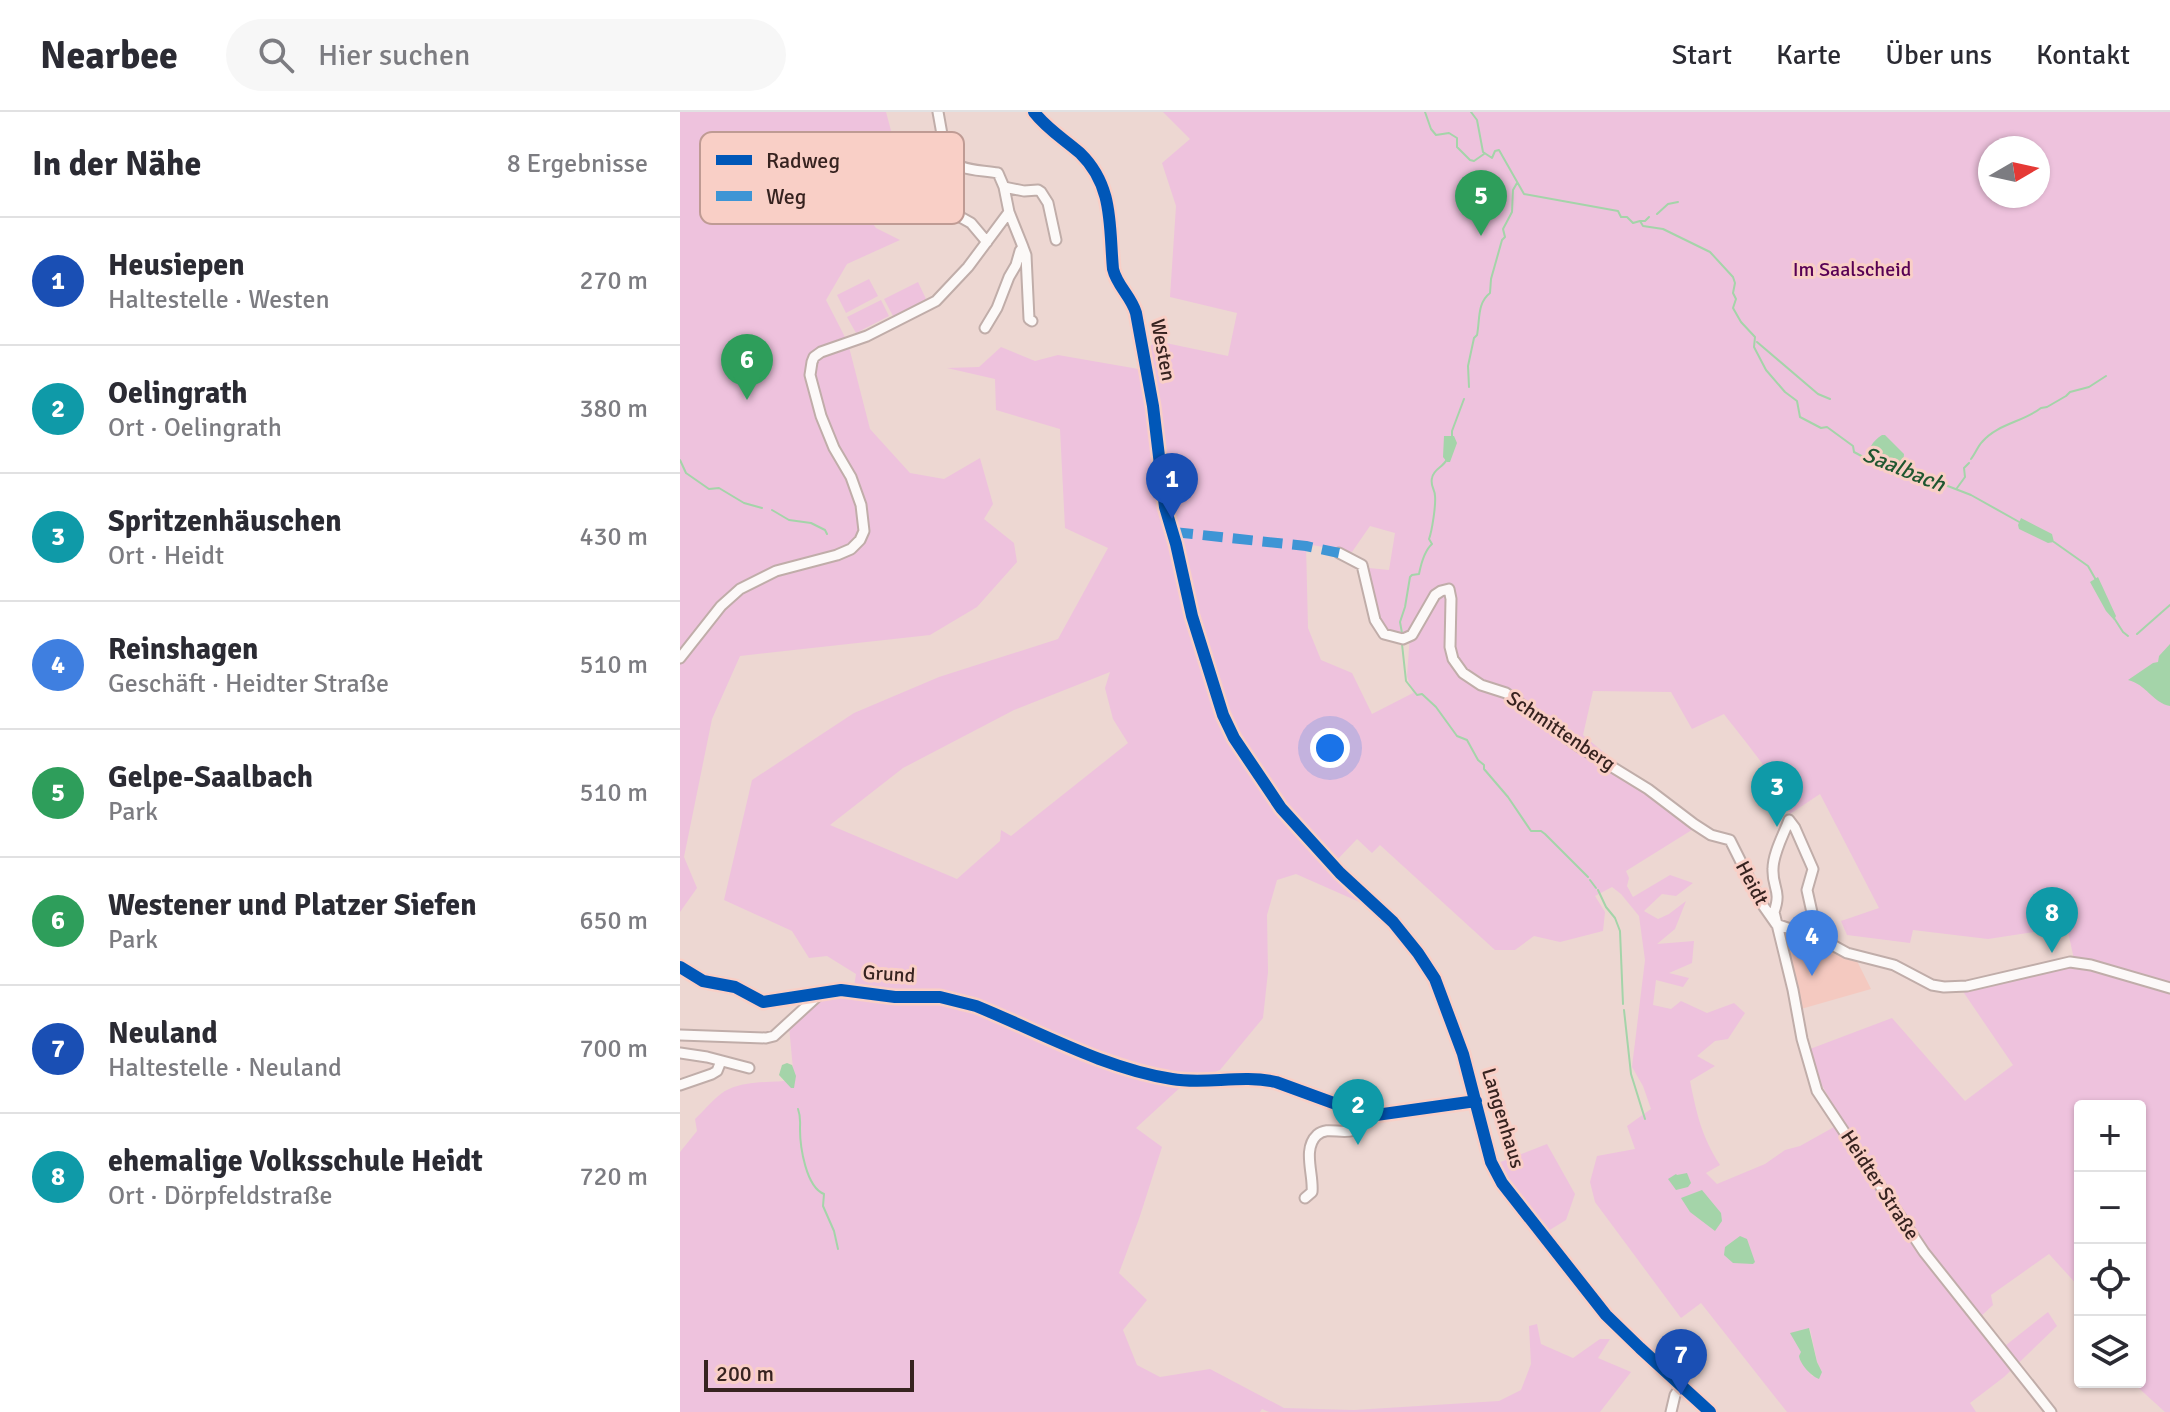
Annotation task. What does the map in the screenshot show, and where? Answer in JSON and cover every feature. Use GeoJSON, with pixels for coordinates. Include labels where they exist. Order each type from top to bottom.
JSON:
{"type":"FeatureCollection","features":[{"type":"Feature","properties":{"kind":"street"},"geometry":{"type":"LineString","coordinates":[[938,112],[942,132]]}},
{"type":"Feature","properties":{"kind":"street","name":"Westen"},"geometry":{"type":"LineString","coordinates":[[1034,112],[1049,129],[1080,154],[1099,178],[1106,195],[1113,269],[1136,313],[1153,406],[1163,495],[1195,628],[1216,698],[1227,724],[1281,808],[1320,852]]}},
{"type":"Feature","properties":{"kind":"street"},"geometry":{"type":"LineString","coordinates":[[964,169],[998,173],[1026,255],[1029,319],[1032,321]]}},
{"type":"Feature","properties":{"kind":"street"},"geometry":{"type":"LineString","coordinates":[[1004,187],[1041,192],[1048,203],[1056,240]]}},
{"type":"Feature","properties":{"kind":"street"},"geometry":{"type":"LineString","coordinates":[[680,658],[721,606],[740,589],[776,571],[844,552],[863,536],[864,523],[856,490],[826,432],[815,400],[810,375],[812,362],[817,354],[854,341],[930,306],[948,289],[1009,212]]}},
{"type":"Feature","properties":{"kind":"street"},"geometry":{"type":"LineString","coordinates":[[964,219],[987,242]]}},
{"type":"Feature","properties":{"kind":"street"},"geometry":{"type":"LineString","coordinates":[[985,328],[1023,247]]}},
{"type":"Feature","properties":{"kind":"street","name":"Schmittenberg"},"geometry":{"type":"LineString","coordinates":[[1339,553],[1362,565],[1375,620],[1384,634],[1403,639],[1412,635],[1435,595],[1449,589],[1450,647],[1453,659],[1463,673],[1481,685],[1506,693],[1578,746],[1648,789],[1711,835],[1730,840]]}},
{"type":"Feature","properties":{"kind":"street","name":"Heidt"},"geometry":{"type":"LineString","coordinates":[[1776,924],[1774,912],[1778,890],[1773,865],[1789,820],[1813,869],[1807,890],[1815,926],[1825,941]]}},
{"type":"Feature","properties":{"kind":"street","name":"Heidt"},"geometry":{"type":"LineString","coordinates":[[1730,840],[1762,904],[1776,924]]}},
{"type":"Feature","properties":{"kind":"street","name":"Langenhaus"},"geometry":{"type":"LineString","coordinates":[[1320,852],[1393,922],[1435,979],[1463,1054],[1491,1162],[1502,1183],[1606,1315],[1710,1412]]}},
{"type":"Feature","properties":{"kind":"street"},"geometry":{"type":"LineString","coordinates":[[1776,924],[1825,941],[1847,953],[1894,965],[1932,985],[1944,987],[1967,986],[2070,962],[2170,988]]}},
{"type":"Feature","properties":{"kind":"street","name":"Heidter Straße"},"geometry":{"type":"LineString","coordinates":[[1776,924],[1817,1091],[1924,1252],[2051,1412]]}},
{"type":"Feature","properties":{"kind":"street","name":"Grund"},"geometry":{"type":"LineString","coordinates":[[680,967],[703,981],[735,987],[763,1002],[854,991],[954,1000],[976,1006],[1133,1071],[1176,1080],[1260,1078],[1369,1116]]}},
{"type":"Feature","properties":{"kind":"street"},"geometry":{"type":"LineString","coordinates":[[680,1035],[774,1036],[821,993]]}},
{"type":"Feature","properties":{"kind":"street"},"geometry":{"type":"LineString","coordinates":[[680,1053],[749,1068]]}},
{"type":"Feature","properties":{"kind":"street"},"geometry":{"type":"LineString","coordinates":[[680,1085],[712,1074],[717,1071],[721,1061]]}},
{"type":"Feature","properties":{"kind":"street"},"geometry":{"type":"LineString","coordinates":[[1305,1198],[1312,1192],[1311,1146],[1323,1132],[1353,1131],[1369,1116],[1476,1101]]}},
{"type":"Feature","properties":{"kind":"street"},"geometry":{"type":"LineString","coordinates":[[1671,1412],[1681,1386]]}},
{"type":"Feature","properties":{"kind":"shaded area"},"geometry":{"type":"Polygon","coordinates":[[[1882,435],[1904,454],[1899,475],[1866,462],[1871,447],[1882,435]]]}},
{"type":"Feature","properties":{"kind":"shaded area"},"geometry":{"type":"Polygon","coordinates":[[[1444,436],[1454,436],[1457,443],[1450,462],[1443,457],[1444,436]]]}},
{"type":"Feature","properties":{"kind":"shaded area"},"geometry":{"type":"Polygon","coordinates":[[[2021,518],[2052,534],[2054,542],[2048,543],[2019,529],[2021,518]]]}},
{"type":"Feature","properties":{"kind":"shaded area"},"geometry":{"type":"Polygon","coordinates":[[[2098,577],[2116,616],[2114,620],[2090,582],[2098,577]]]}},
{"type":"Feature","properties":{"kind":"shaded area"},"geometry":{"type":"Polygon","coordinates":[[[2170,644],[2170,706],[2128,680],[2158,662],[2159,656],[2170,644]]]}},
{"type":"Feature","properties":{"kind":"shaded area"},"geometry":{"type":"Polygon","coordinates":[[[1788,930],[1855,957],[1871,989],[1801,1009],[1783,940],[1789,938],[1788,930]]]}},
{"type":"Feature","properties":{"kind":"shaded area"},"geometry":{"type":"Polygon","coordinates":[[[782,1065],[792,1065],[796,1076],[794,1088],[779,1075],[782,1065]]]}},
{"type":"Feature","properties":{"kind":"shaded area"},"geometry":{"type":"Polygon","coordinates":[[[1687,1173],[1691,1183],[1676,1190],[1668,1179],[1687,1173]]]}},
{"type":"Feature","properties":{"kind":"shaded area"},"geometry":{"type":"Polygon","coordinates":[[[1702,1190],[1721,1213],[1722,1221],[1715,1231],[1690,1212],[1681,1198],[1702,1190]]]}},
{"type":"Feature","properties":{"kind":"shaded area"},"geometry":{"type":"Polygon","coordinates":[[[1740,1236],[1747,1239],[1755,1262],[1753,1264],[1733,1263],[1724,1255],[1725,1247],[1740,1236]]]}},
{"type":"Feature","properties":{"kind":"shaded area"},"geometry":{"type":"Polygon","coordinates":[[[1809,1328],[1822,1372],[1819,1379],[1801,1363],[1801,1352],[1790,1333],[1809,1328]]]}},
{"type":"Feature","properties":{"kind":"green space"},"geometry":{"type":"Polygon","coordinates":[[[680,112],[886,112],[891,132],[700,132],[700,224],[873,224],[900,240],[847,264],[826,300],[848,343],[870,429],[910,473],[944,479],[980,458],[993,504],[984,519],[1014,543],[1017,562],[977,607],[930,635],[740,656],[712,719],[684,857],[697,888],[680,912],[680,664],[686,656],[680,649],[680,112]]]}},
{"type":"Feature","properties":{"kind":"green space","name":"Im Saalscheid"},"geometry":{"type":"Polygon","coordinates":[[[1163,112],[2170,112],[2170,1412],[2165,1412],[2139,1388],[2146,1388],[2146,1100],[2074,1100],[2074,1281],[2049,1254],[1991,1295],[1993,1305],[1978,1319],[2001,1349],[2048,1312],[2057,1326],[2004,1377],[1970,1403],[1976,1412],[1787,1412],[1701,1303],[1681,1318],[1595,1202],[1590,1182],[1597,1156],[1635,1149],[1627,1126],[1651,1109],[1632,1067],[1645,960],[1639,916],[1612,887],[1595,896],[1605,912],[1603,931],[1560,942],[1534,936],[1515,950],[1495,950],[1380,845],[1372,853],[1357,839],[1336,861],[1364,904],[1296,874],[1277,880],[1267,915],[1268,972],[1263,1018],[1220,1070],[1184,1084],[1136,1128],[1162,1147],[1119,1273],[1147,1300],[1123,1330],[1137,1365],[1160,1377],[1210,1369],[1284,1408],[1354,1410],[1499,1401],[1521,1390],[1531,1364],[1529,1326],[1537,1324],[1541,1344],[1573,1358],[1600,1339],[1610,1339],[1598,1358],[1631,1372],[1600,1412],[1269,1412],[1262,1409],[1260,1412],[680,1412],[680,1152],[697,1131],[695,1119],[729,1089],[753,1083],[794,1080],[789,1026],[820,996],[897,993],[854,987],[856,974],[827,956],[809,958],[792,931],[724,900],[752,780],[854,713],[939,677],[1058,639],[1108,548],[1065,528],[1060,429],[996,410],[995,379],[947,368],[979,367],[1001,347],[1035,361],[1058,355],[1150,371],[1146,350],[1156,341],[1228,356],[1237,313],[1170,297],[1176,206],[1162,163],[1190,139],[1163,112]],[[1370,526],[1352,552],[1306,544],[1308,628],[1321,660],[1352,673],[1372,714],[1413,693],[1407,676],[1410,635],[1394,634],[1381,625],[1369,568],[1389,570],[1395,533],[1370,526]],[[1110,672],[1014,710],[903,768],[830,825],[957,879],[1000,841],[1001,830],[1011,836],[1128,743],[1113,719],[1105,688],[1110,672]],[[1593,691],[1583,735],[1695,828],[1626,871],[1629,878],[1627,886],[1633,897],[1670,875],[1693,883],[1676,896],[1662,894],[1644,911],[1658,919],[1686,901],[1675,929],[1657,944],[1694,941],[1692,963],[1669,973],[1689,978],[1683,987],[1656,980],[1653,1005],[1671,1009],[1681,1001],[1707,1013],[1734,1003],[1745,1013],[1728,1039],[1715,1041],[1697,1056],[1715,1066],[1690,1081],[1700,1124],[1720,1165],[1706,1173],[1717,1184],[1765,1164],[1785,1150],[1800,1146],[1843,1122],[1820,1082],[1810,1049],[1892,1018],[1965,1101],[2013,1065],[1962,990],[2075,964],[2067,927],[1988,939],[1913,930],[1910,943],[1847,935],[1841,921],[1879,908],[1820,794],[1790,814],[1771,776],[1724,714],[1692,729],[1671,692],[1593,691]],[[1810,1329],[1801,1331],[1801,1362],[1812,1376],[1822,1372],[1810,1329]]]}},
{"type":"Feature","properties":{"kind":"green space"},"geometry":{"type":"Polygon","coordinates":[[[869,279],[878,296],[846,313],[837,295],[869,279]]]}},
{"type":"Feature","properties":{"kind":"green space"},"geometry":{"type":"Polygon","coordinates":[[[918,282],[926,299],[893,316],[884,299],[918,282]]]}},
{"type":"Feature","properties":{"kind":"green space"},"geometry":{"type":"Polygon","coordinates":[[[881,300],[889,316],[856,333],[847,317],[881,300]]]}},
{"type":"Feature","properties":{"kind":"green space"},"geometry":{"type":"Polygon","coordinates":[[[1547,1144],[1575,1194],[1566,1220],[1548,1231],[1516,1193],[1498,1163],[1547,1144]]]}},
{"type":"Feature","properties":{"kind":"waterway"},"geometry":{"type":"LineString","coordinates":[[1425,112],[1436,135],[1449,133],[1457,138],[1457,147],[1470,160],[1474,161],[1484,154]]}},
{"type":"Feature","properties":{"kind":"waterway","name":"Saalbach"},"geometry":{"type":"LineString","coordinates":[[1471,112],[1477,120],[1483,152],[1492,158],[1499,150],[1524,194],[1618,211],[1621,217],[1627,217],[1633,223],[1640,221],[1643,226],[1663,229],[1710,252],[1733,277],[1736,299],[1733,308],[1755,337],[1754,347],[1766,370],[1797,401],[1800,417],[1821,428],[1827,427],[1853,446],[1854,452],[1867,459]]}},
{"type":"Feature","properties":{"kind":"waterway"},"geometry":{"type":"LineString","coordinates":[[1469,387],[1468,366],[1481,307],[1490,293],[1491,279],[1505,237],[1503,229],[1512,212],[1513,190],[1517,183]]}},
{"type":"Feature","properties":{"kind":"waterway"},"geometry":{"type":"LineString","coordinates":[[1657,214],[1668,204],[1678,202]]}},
{"type":"Feature","properties":{"kind":"waterway"},"geometry":{"type":"LineString","coordinates":[[1640,221],[1649,217]]}},
{"type":"Feature","properties":{"kind":"waterway"},"geometry":{"type":"LineString","coordinates":[[1757,342],[1818,394],[1830,399]]}},
{"type":"Feature","properties":{"kind":"waterway"},"geometry":{"type":"LineString","coordinates":[[1971,459],[1995,431],[2106,376]]}},
{"type":"Feature","properties":{"kind":"waterway"},"geometry":{"type":"LineString","coordinates":[[1452,438],[1464,399]]}},
{"type":"Feature","properties":{"kind":"waterway"},"geometry":{"type":"LineString","coordinates":[[1402,633],[1400,622],[1410,577],[1419,574],[1425,554],[1432,544],[1429,539],[1435,500],[1432,478],[1447,459]]}},
{"type":"Feature","properties":{"kind":"waterway"},"geometry":{"type":"LineString","coordinates":[[680,460],[686,473],[709,489],[719,488],[744,503],[762,508]]}},
{"type":"Feature","properties":{"kind":"waterway","name":"Saalbach"},"geometry":{"type":"LineString","coordinates":[[1901,463],[1921,473],[1924,479],[1971,495],[2021,523]]}},
{"type":"Feature","properties":{"kind":"waterway"},"geometry":{"type":"LineString","coordinates":[[1957,488],[1965,477],[1964,468],[1969,463]]}},
{"type":"Feature","properties":{"kind":"waterway"},"geometry":{"type":"LineString","coordinates":[[772,510],[789,520],[811,523],[827,534]]}},
{"type":"Feature","properties":{"kind":"waterway","name":"Saalbach"},"geometry":{"type":"LineString","coordinates":[[2054,542],[2088,566],[2096,580]]}},
{"type":"Feature","properties":{"kind":"waterway"},"geometry":{"type":"LineString","coordinates":[[2137,634],[2170,605]]}},
{"type":"Feature","properties":{"kind":"waterway","name":"Saalbach"},"geometry":{"type":"LineString","coordinates":[[2114,618],[2128,636]]}},
{"type":"Feature","properties":{"kind":"waterway"},"geometry":{"type":"LineString","coordinates":[[1402,644],[1406,681],[1417,695],[1422,694],[1436,707],[1457,736],[1467,740],[1484,769],[1531,831],[1545,834],[1588,877]]}},
{"type":"Feature","properties":{"kind":"waterway"},"geometry":{"type":"LineString","coordinates":[[1590,880],[1596,888]]}},
{"type":"Feature","properties":{"kind":"waterway"},"geometry":{"type":"LineString","coordinates":[[1598,890],[1620,931],[1623,1004]]}},
{"type":"Feature","properties":{"kind":"waterway"},"geometry":{"type":"LineString","coordinates":[[1624,1010],[1631,1074],[1645,1119]]}},
{"type":"Feature","properties":{"kind":"waterway"},"geometry":{"type":"LineString","coordinates":[[680,1080],[685,1078]]}},
{"type":"Feature","properties":{"kind":"waterway"},"geometry":{"type":"LineString","coordinates":[[798,1109],[805,1166],[813,1183],[824,1194],[823,1206],[838,1249]]}},
{"type":"Feature","properties":{"kind":"marked path"},"geometry":{"type":"LineString","coordinates":[[1173,532],[1306,546],[1339,553]]}},
{"type":"Feature","properties":{"kind":"cycle path"},"geometry":{"type":"LineString","coordinates":[[1034,112],[1080,153],[1099,179],[1104,193],[1110,222],[1113,269],[1136,313],[1153,406],[1165,507],[1192,616],[1223,715],[1234,738],[1281,808],[1340,873],[1393,922],[1435,979],[1463,1054],[1491,1162],[1502,1183],[1606,1315],[1710,1412]]}},
{"type":"Feature","properties":{"kind":"cycle path"},"geometry":{"type":"LineString","coordinates":[[680,967],[703,981],[735,987],[763,1002],[841,990],[895,997],[940,997],[976,1006],[1072,1048],[1146,1074],[1185,1081],[1250,1079],[1276,1082],[1369,1116],[1476,1101]]}},
{"type":"Feature","properties":{"kind":"place","name":"Gelpe-Saalbach"},"geometry":{"type":"Point","coordinates":[1481,236]}},
{"type":"Feature","properties":{"kind":"place","name":"Westener und Platzer Siefen"},"geometry":{"type":"Point","coordinates":[747,400]}},
{"type":"Feature","properties":{"kind":"place","name":"Heusiepen"},"geometry":{"type":"Point","coordinates":[1172,519]}},
{"type":"Feature","properties":{"kind":"place","name":"Spritzenhäuschen"},"geometry":{"type":"Point","coordinates":[1777,827]}},
{"type":"Feature","properties":{"kind":"place","name":"ehemalige Volksschule Heidt"},"geometry":{"type":"Point","coordinates":[2052,953]}},
{"type":"Feature","properties":{"kind":"place","name":"Reinshagen"},"geometry":{"type":"Point","coordinates":[1812,976]}},
{"type":"Feature","properties":{"kind":"place","name":"Oelingrath"},"geometry":{"type":"Point","coordinates":[1358,1145]}},
{"type":"Feature","properties":{"kind":"place","name":"Neuland"},"geometry":{"type":"Point","coordinates":[1681,1395]}}]}
